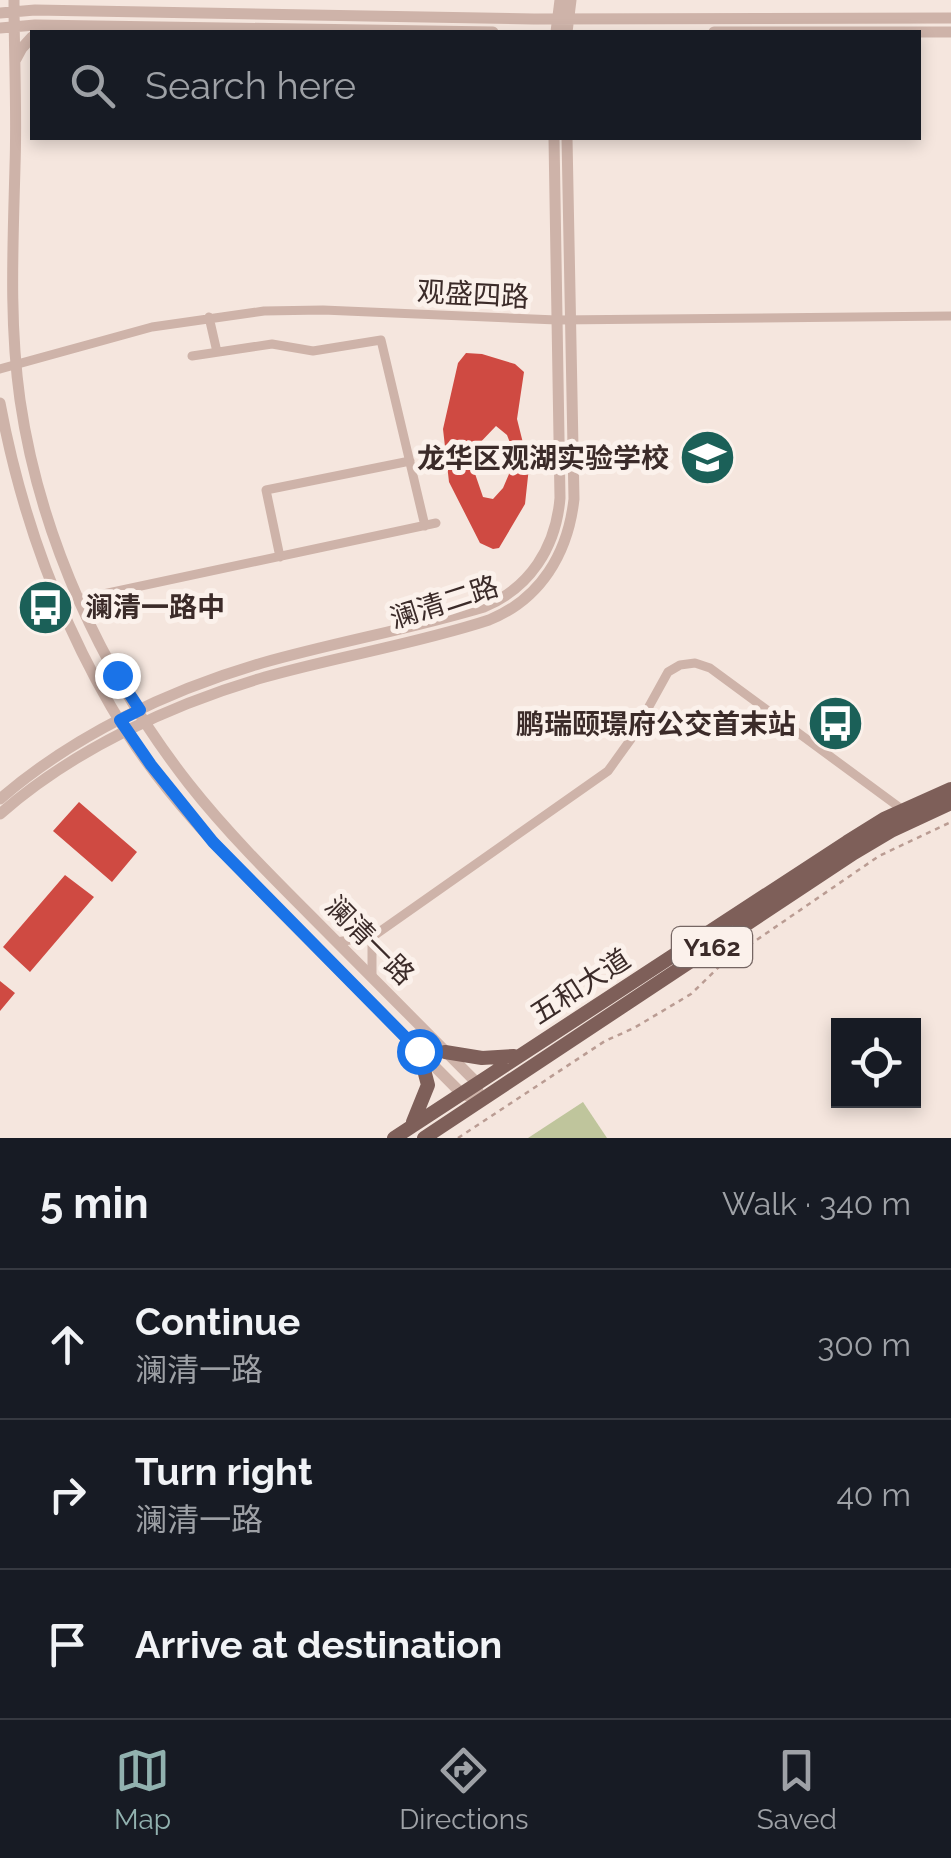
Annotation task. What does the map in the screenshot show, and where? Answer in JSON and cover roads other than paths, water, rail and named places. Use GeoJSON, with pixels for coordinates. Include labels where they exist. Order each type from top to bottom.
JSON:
{"type":"FeatureCollection","features":[{"type":"Feature","properties":{"kind":"main road","name":"五和大道"},"geometry":{"type":"LineString","coordinates":[[394,1138],[847,842],[951,788]]}},
{"type":"Feature","properties":{"kind":"main road","name":"五和大道"},"geometry":{"type":"LineString","coordinates":[[424,1138],[854,854],[908,822],[951,803]]}},
{"type":"Feature","properties":{"kind":"main road"},"geometry":{"type":"LineString","coordinates":[[410,1128],[422,1108],[428,1085],[419,1051]]}},
{"type":"Feature","properties":{"kind":"main road"},"geometry":{"type":"LineString","coordinates":[[446,1052],[482,1058],[520,1055]]}},
{"type":"Feature","properties":{"kind":"street"},"geometry":{"type":"LineString","coordinates":[[30,0],[46,10]]}},
{"type":"Feature","properties":{"kind":"street"},"geometry":{"type":"LineString","coordinates":[[560,0],[566,30]]}},
{"type":"Feature","properties":{"kind":"street"},"geometry":{"type":"LineString","coordinates":[[557,30],[571,0]]}},
{"type":"Feature","properties":{"kind":"street"},"geometry":{"type":"LineString","coordinates":[[9,8],[563,18],[951,18]]}},
{"type":"Feature","properties":{"kind":"street","name":"澜清一路"},"geometry":{"type":"LineString","coordinates":[[9,8],[14,28],[11,270],[20,402],[43,503],[94,633],[143,716],[214,814],[477,1083]]}},
{"type":"Feature","properties":{"kind":"street"},"geometry":{"type":"LineString","coordinates":[[46,30],[63,25]]}},
{"type":"Feature","properties":{"kind":"street"},"geometry":{"type":"LineString","coordinates":[[0,28],[63,25],[370,30]]}},
{"type":"Feature","properties":{"kind":"street"},"geometry":{"type":"LineString","coordinates":[[921,32],[951,32]]}},
{"type":"Feature","properties":{"kind":"street"},"geometry":{"type":"LineString","coordinates":[[14,66],[30,39]]}},
{"type":"Feature","properties":{"kind":"street","name":"澜清二路"},"geometry":{"type":"LineString","coordinates":[[0,799],[46,763],[143,716],[269,676],[489,620],[515,607],[536,590],[559,555],[573,514],[554,140]]}},
{"type":"Feature","properties":{"kind":"street","name":"澜清二路"},"geometry":{"type":"LineString","coordinates":[[564,320],[567,140]]}},
{"type":"Feature","properties":{"kind":"street","name":"观盛四路"},"geometry":{"type":"LineString","coordinates":[[0,369],[152,326],[209,316],[322,310],[564,320],[951,316]]}},
{"type":"Feature","properties":{"kind":"street"},"geometry":{"type":"LineString","coordinates":[[209,316],[217,352]]}},
{"type":"Feature","properties":{"kind":"street"},"geometry":{"type":"LineString","coordinates":[[80,600],[431,524],[410,461],[382,340],[313,351],[272,344],[192,356]]}},
{"type":"Feature","properties":{"kind":"street","name":"澜清一路"},"geometry":{"type":"LineString","coordinates":[[0,403],[24,508],[41,560],[76,642],[124,726],[213,842],[461,1094],[478,1101]]}},
{"type":"Feature","properties":{"kind":"street"},"geometry":{"type":"LineString","coordinates":[[280,556],[266,490],[410,461]]}},
{"type":"Feature","properties":{"kind":"street"},"geometry":{"type":"LineString","coordinates":[[336,942],[372,937],[608,771],[631,739],[668,672],[680,665],[695,663],[710,668],[903,810]]}},
{"type":"Feature","properties":{"kind":"street","name":"澜清二路"},"geometry":{"type":"LineString","coordinates":[[0,814],[124,726]]}},
{"type":"Feature","properties":{"kind":"street"},"geometry":{"type":"LineString","coordinates":[[372,937],[372,978]]}},
{"type":"Feature","properties":{"kind":"street"},"geometry":{"type":"LineString","coordinates":[[477,1083],[478,1101]]}},
{"type":"Feature","properties":{"kind":"place","name":"龙华区观湖实验学校"},"geometry":{"type":"Point","coordinates":[708,458]}},
{"type":"Feature","properties":{"kind":"place","name":"澜清一路中"},"geometry":{"type":"Point","coordinates":[46,607]}},
{"type":"Feature","properties":{"kind":"place","name":"鹏瑞颐璟府公交首末站"},"geometry":{"type":"Point","coordinates":[835,724]}}]}
